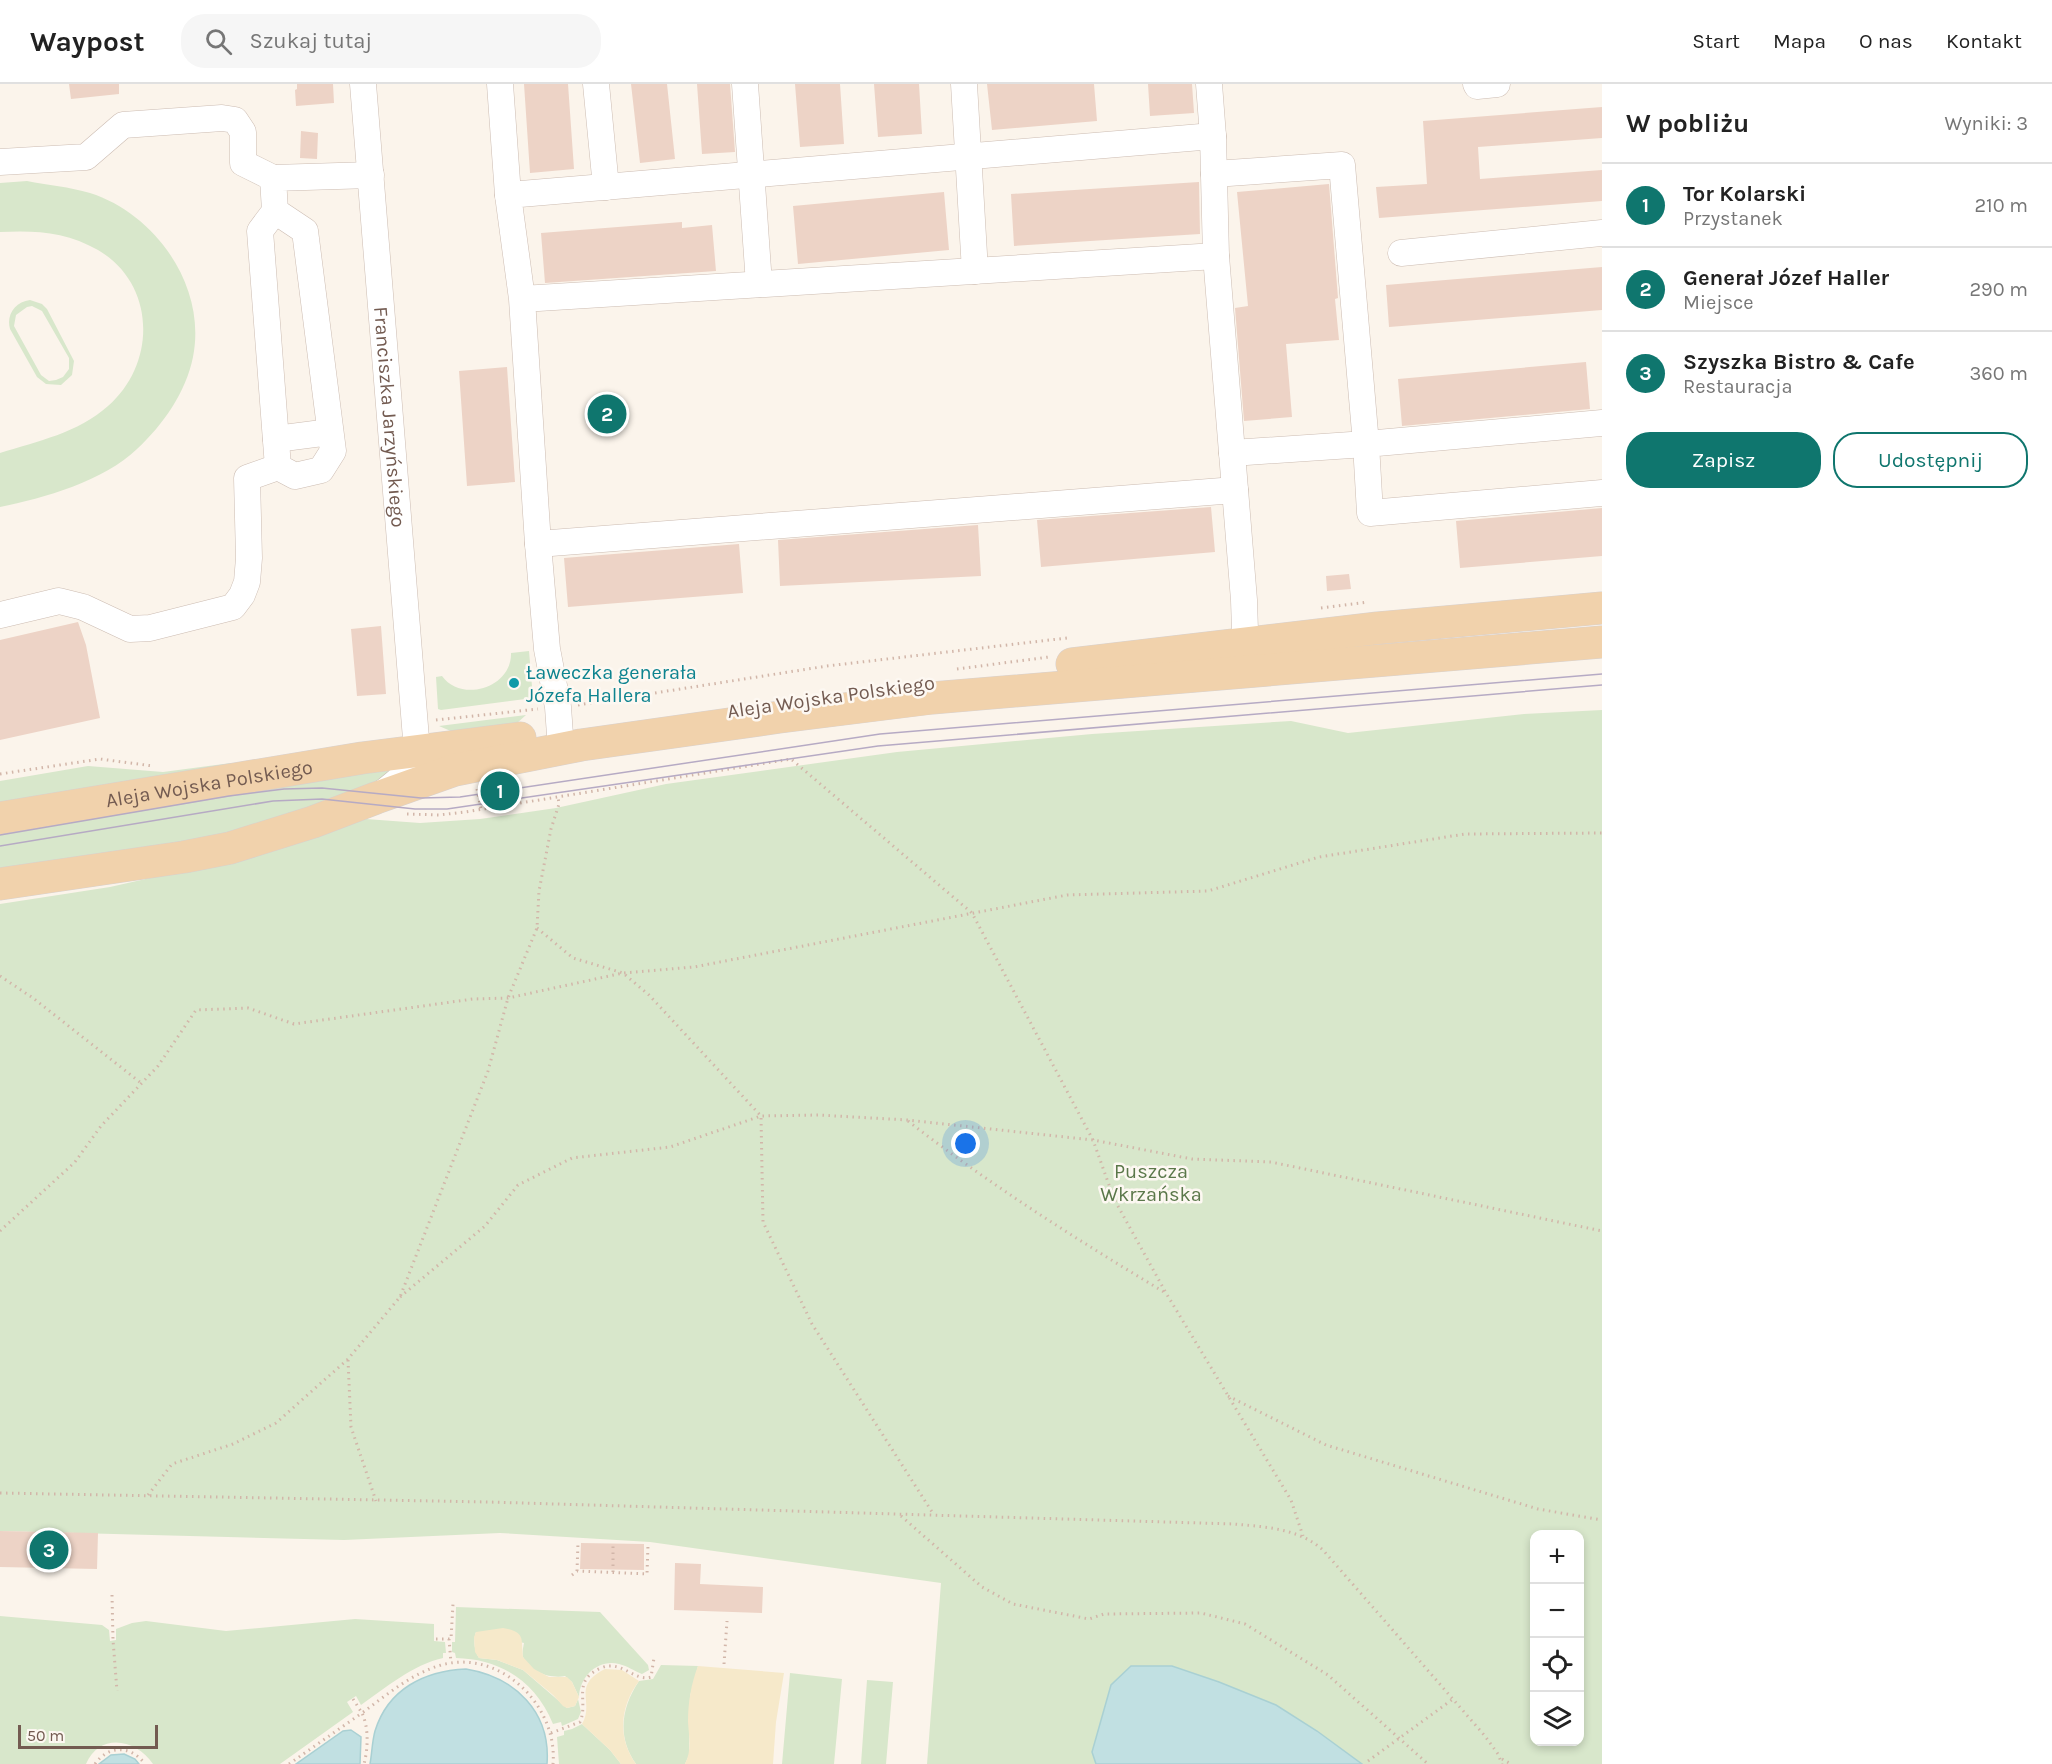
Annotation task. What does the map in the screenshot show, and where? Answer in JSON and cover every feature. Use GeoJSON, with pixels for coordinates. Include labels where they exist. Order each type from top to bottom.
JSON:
{"type":"FeatureCollection","features":[{"type":"Feature","properties":{"kind":"main road","name":"Aleja Wojska Polskiego"},"geometry":{"type":"LineString","coordinates":[[0,818],[362,758],[559,730],[780,717],[1246,657],[1378,628],[1602,608]]}},
{"type":"Feature","properties":{"kind":"main road","name":"Aleja Wojska Polskiego"},"geometry":{"type":"LineString","coordinates":[[1246,657],[1382,661],[1602,642]]}},
{"type":"Feature","properties":{"kind":"main road","name":"Aleja Wojska Polskiego"},"geometry":{"type":"LineString","coordinates":[[0,884],[184,857],[247,844],[376,798],[474,777],[559,730]]}},
{"type":"Feature","properties":{"kind":"street","name":"Franciszka Jarzyńskiego"},"geometry":{"type":"LineString","coordinates":[[363,84],[417,751]]}},
{"type":"Feature","properties":{"kind":"street"},"geometry":{"type":"LineString","coordinates":[[500,84],[508,195],[522,299],[547,649],[559,730]]}},
{"type":"Feature","properties":{"kind":"street"},"geometry":{"type":"LineString","coordinates":[[596,84],[606,187]]}},
{"type":"Feature","properties":{"kind":"street"},"geometry":{"type":"LineString","coordinates":[[745,84],[759,284]]}},
{"type":"Feature","properties":{"kind":"street"},"geometry":{"type":"LineString","coordinates":[[964,84],[975,271]]}},
{"type":"Feature","properties":{"kind":"street"},"geometry":{"type":"LineString","coordinates":[[1209,84],[1213,136],[1216,256],[1244,600],[1246,657]]}},
{"type":"Feature","properties":{"kind":"street"},"geometry":{"type":"LineString","coordinates":[[1476,84],[1477,86],[1497,84]]}},
{"type":"Feature","properties":{"kind":"street"},"geometry":{"type":"LineString","coordinates":[[0,162],[86,157],[123,125],[222,118],[235,120],[243,132],[243,163],[273,178],[371,175]]}},
{"type":"Feature","properties":{"kind":"street"},"geometry":{"type":"LineString","coordinates":[[508,195],[1213,136]]}},
{"type":"Feature","properties":{"kind":"street"},"geometry":{"type":"LineString","coordinates":[[1214,174],[1342,165],[1370,513],[1602,493]]}},
{"type":"Feature","properties":{"kind":"street"},"geometry":{"type":"LineString","coordinates":[[273,178],[275,211],[260,231],[278,466]]}},
{"type":"Feature","properties":{"kind":"street"},"geometry":{"type":"LineString","coordinates":[[275,211],[305,231],[333,451],[321,470],[295,476],[278,466]]}},
{"type":"Feature","properties":{"kind":"street"},"geometry":{"type":"LineString","coordinates":[[1401,253],[1602,233]]}},
{"type":"Feature","properties":{"kind":"street"},"geometry":{"type":"LineString","coordinates":[[522,299],[1216,256]]}},
{"type":"Feature","properties":{"kind":"street"},"geometry":{"type":"LineString","coordinates":[[1232,453],[1366,444],[1602,423]]}},
{"type":"Feature","properties":{"kind":"street"},"geometry":{"type":"LineString","coordinates":[[276,439],[330,432]]}},
{"type":"Feature","properties":{"kind":"street"},"geometry":{"type":"LineString","coordinates":[[0,615],[59,601],[83,606],[130,629],[150,628],[233,608],[247,582],[249,558],[247,478],[278,466]]}},
{"type":"Feature","properties":{"kind":"street"},"geometry":{"type":"LineString","coordinates":[[538,544],[1235,490]]}},
{"type":"Feature","properties":{"kind":"street"},"geometry":{"type":"LineString","coordinates":[[1378,628],[1382,661]]}},
{"type":"Feature","properties":{"kind":"street","name":"Aleja Wojska Polskiego"},"geometry":{"type":"LineString","coordinates":[[376,798],[399,782],[406,774],[417,751],[437,763],[474,777]]}},
{"type":"Feature","properties":{"kind":"path"},"geometry":{"type":"LineString","coordinates":[[952,670],[1058,656]]}},
{"type":"Feature","properties":{"kind":"path"},"geometry":{"type":"LineString","coordinates":[[436,720],[559,730]]}},
{"type":"Feature","properties":{"kind":"path"},"geometry":{"type":"LineString","coordinates":[[0,774],[100,759],[153,766]]}},
{"type":"Feature","properties":{"kind":"path"},"geometry":{"type":"LineString","coordinates":[[486,809],[791,759],[972,913],[1093,1140],[1114,1199],[1166,1293],[1291,1500],[1303,1536]]}},
{"type":"Feature","properties":{"kind":"path"},"geometry":{"type":"LineString","coordinates":[[474,777],[481,809]]}},
{"type":"Feature","properties":{"kind":"path"},"geometry":{"type":"LineString","coordinates":[[400,1298],[488,1071],[507,998],[537,928],[539,891],[551,829],[559,804],[558,797]]}},
{"type":"Feature","properties":{"kind":"path"},"geometry":{"type":"LineString","coordinates":[[0,1231],[75,1162],[101,1126],[158,1066],[196,1010],[248,1008],[294,1024],[473,999],[507,998],[623,973],[694,967],[1067,895],[1208,891],[1319,857],[1465,834],[1602,833]]}},
{"type":"Feature","properties":{"kind":"path"},"geometry":{"type":"LineString","coordinates":[[537,928],[573,958],[623,973],[649,995],[761,1116],[763,1222],[812,1324],[934,1515]]}},
{"type":"Feature","properties":{"kind":"path"},"geometry":{"type":"LineString","coordinates":[[0,976],[33,998],[141,1083]]}},
{"type":"Feature","properties":{"kind":"path"},"geometry":{"type":"LineString","coordinates":[[147,1496],[172,1464],[233,1444],[276,1423],[348,1359],[400,1298],[485,1226],[518,1185],[572,1158],[670,1147],[761,1116],[819,1115],[907,1120],[1093,1140],[1191,1159],[1271,1162],[1602,1231]]}},
{"type":"Feature","properties":{"kind":"path"},"geometry":{"type":"LineString","coordinates":[[907,1120],[1010,1196],[1166,1293]]}},
{"type":"Feature","properties":{"kind":"path"},"geometry":{"type":"LineString","coordinates":[[348,1359],[351,1427],[376,1501]]}},
{"type":"Feature","properties":{"kind":"path"},"geometry":{"type":"LineString","coordinates":[[1226,1395],[1326,1445],[1538,1509],[1602,1520]]}},
{"type":"Feature","properties":{"kind":"path"},"geometry":{"type":"LineString","coordinates":[[0,1493],[899,1514],[1234,1524],[1273,1528],[1303,1536],[1323,1550],[1493,1745],[1502,1764]]}},
{"type":"Feature","properties":{"kind":"path"},"geometry":{"type":"LineString","coordinates":[[899,1514],[982,1587],[1013,1604],[1089,1619],[1104,1614],[1201,1613],[1245,1624],[1328,1675],[1428,1764]]}},
{"type":"Feature","properties":{"kind":"path"},"geometry":{"type":"LineString","coordinates":[[577,1571],[578,1543]]}},
{"type":"Feature","properties":{"kind":"path"},"geometry":{"type":"LineString","coordinates":[[613,1544],[613,1572]]}},
{"type":"Feature","properties":{"kind":"path"},"geometry":{"type":"LineString","coordinates":[[572,1575],[577,1571],[647,1574],[648,1545]]}},
{"type":"Feature","properties":{"kind":"path"},"geometry":{"type":"LineString","coordinates":[[112,1595],[117,1691]]}},
{"type":"Feature","properties":{"kind":"path"},"geometry":{"type":"LineString","coordinates":[[451,1663],[449,1639],[451,1639],[453,1604]]}},
{"type":"Feature","properties":{"kind":"path"},"geometry":{"type":"LineString","coordinates":[[724,1664],[727,1621]]}},
{"type":"Feature","properties":{"kind":"path"},"geometry":{"type":"LineString","coordinates":[[436,1639],[449,1639]]}},
{"type":"Feature","properties":{"kind":"path"},"geometry":{"type":"LineString","coordinates":[[551,1733],[580,1722],[584,1709],[583,1688],[588,1678],[595,1672],[605,1666],[615,1666],[642,1679],[651,1677],[654,1658]]}},
{"type":"Feature","properties":{"kind":"path"},"geometry":{"type":"LineString","coordinates":[[289,1764],[418,1673],[451,1663],[486,1667],[513,1680],[529,1693],[539,1706],[551,1733],[553,1764]]}},
{"type":"Feature","properties":{"kind":"path"},"geometry":{"type":"LineString","coordinates":[[352,1699],[363,1713],[366,1726],[364,1764]]}},
{"type":"Feature","properties":{"kind":"path"},"geometry":{"type":"LineString","coordinates":[[1368,1761],[1453,1699]]}},
{"type":"Feature","properties":{"kind":"path"},"geometry":{"type":"LineString","coordinates":[[94,1764],[109,1751],[121,1749],[137,1755],[145,1764]]}},
{"type":"Feature","properties":{"kind":"path"},"geometry":{"type":"LineString","coordinates":[[1500,1758],[1511,1764]]}},
{"type":"Feature","properties":{"kind":"green space"},"geometry":{"type":"Polygon","coordinates":[[[27,181],[90,193],[114,203],[136,218],[155,236],[172,257],[184,280],[192,305],[195,331],[193,357],[185,383],[164,419],[137,449],[123,460],[73,487],[0,507],[0,453],[71,430],[96,415],[108,406],[124,388],[135,368],[142,347],[143,325],[140,303],[131,283],[117,265],[98,250],[75,239],[38,232],[0,232],[0,183],[27,181]]]}},
{"type":"Feature","properties":{"kind":"green space"},"geometry":{"type":"Polygon","coordinates":[[[30,300],[42,304],[47,309],[74,361],[72,375],[61,385],[46,384],[37,377],[10,329],[9,319],[13,310],[30,300]],[[32,306],[27,307],[16,315],[14,326],[41,375],[49,381],[56,380],[63,377],[69,369],[69,358],[42,311],[32,306]]]}},
{"type":"Feature","properties":{"kind":"green space"},"geometry":{"type":"Polygon","coordinates":[[[529,651],[533,698],[438,709],[436,677],[442,676],[450,684],[461,689],[484,688],[495,683],[503,675],[509,665],[511,653],[529,651]]]}},
{"type":"Feature","properties":{"kind":"green space","name":"Puszcza Wkrzańska"},"geometry":{"type":"Polygon","coordinates":[[[1602,710],[1602,1764],[1362,1764],[1276,1705],[1172,1666],[1131,1666],[1092,1752],[1096,1764],[927,1764],[941,1583],[650,1542],[500,1533],[344,1540],[0,1531],[0,904],[110,887],[239,858],[366,819],[420,823],[480,819],[556,808],[666,784],[897,752],[1092,734],[1291,721],[1348,733],[1524,714],[1602,710]]]}},
{"type":"Feature","properties":{"kind":"green space"},"geometry":{"type":"Polygon","coordinates":[[[526,715],[516,724],[453,732],[439,726],[526,715]]]}},
{"type":"Feature","properties":{"kind":"green space"},"geometry":{"type":"Polygon","coordinates":[[[231,763],[235,770],[0,809],[0,781],[88,766],[163,772],[231,763]]]}},
{"type":"Feature","properties":{"kind":"green space"},"geometry":{"type":"Polygon","coordinates":[[[363,769],[405,769],[268,829],[0,874],[0,829],[363,769]]]}},
{"type":"Feature","properties":{"kind":"green space"},"geometry":{"type":"Polygon","coordinates":[[[456,1607],[600,1612],[648,1665],[649,1670],[642,1674],[619,1664],[604,1664],[587,1676],[580,1689],[579,1697],[572,1682],[565,1676],[547,1675],[530,1667],[523,1657],[524,1643],[476,1632],[474,1645],[479,1658],[497,1660],[523,1670],[567,1708],[575,1706],[578,1699],[581,1712],[578,1719],[562,1726],[561,1722],[553,1724],[537,1696],[515,1676],[488,1663],[456,1658],[455,1653],[452,1652],[452,1642],[455,1642],[456,1607]]]}},
{"type":"Feature","properties":{"kind":"green space"},"geometry":{"type":"Polygon","coordinates":[[[0,1616],[102,1625],[109,1630],[110,1641],[116,1640],[116,1629],[146,1621],[226,1631],[355,1619],[434,1624],[434,1641],[445,1642],[446,1653],[443,1653],[443,1658],[400,1677],[361,1705],[356,1696],[347,1702],[353,1712],[280,1764],[153,1764],[137,1749],[128,1745],[109,1743],[92,1754],[86,1764],[0,1764],[0,1616]]]}},
{"type":"Feature","properties":{"kind":"green space"},"geometry":{"type":"Polygon","coordinates":[[[661,1665],[698,1666],[690,1696],[689,1755],[685,1764],[636,1764],[626,1743],[625,1712],[639,1681],[653,1679],[661,1665]]]}},
{"type":"Feature","properties":{"kind":"green space"},"geometry":{"type":"Polygon","coordinates":[[[790,1673],[842,1679],[834,1764],[782,1764],[790,1673]]]}},
{"type":"Feature","properties":{"kind":"green space"},"geometry":{"type":"Polygon","coordinates":[[[867,1680],[893,1682],[886,1764],[861,1764],[867,1680]]]}},
{"type":"Feature","properties":{"kind":"green space"},"geometry":{"type":"Polygon","coordinates":[[[582,1724],[610,1750],[621,1764],[559,1764],[557,1737],[564,1735],[564,1731],[582,1724]]]}},
{"type":"Feature","properties":{"kind":"sand"},"geometry":{"type":"Polygon","coordinates":[[[503,1628],[519,1634],[523,1657],[534,1669],[549,1677],[567,1677],[572,1682],[579,1697],[575,1706],[567,1708],[563,1706],[523,1670],[497,1660],[479,1658],[475,1652],[476,1632],[503,1628]]]}},
{"type":"Feature","properties":{"kind":"sand"},"geometry":{"type":"Polygon","coordinates":[[[698,1666],[784,1673],[776,1722],[773,1764],[685,1764],[689,1749],[689,1701],[698,1666]]]}},
{"type":"Feature","properties":{"kind":"sand"},"geometry":{"type":"Polygon","coordinates":[[[605,1669],[622,1670],[639,1681],[628,1701],[623,1722],[626,1744],[636,1764],[621,1764],[610,1750],[582,1724],[586,1709],[586,1688],[595,1675],[605,1669]]]}},
{"type":"Feature","properties":{"kind":"water"},"geometry":{"type":"Polygon","coordinates":[[[1131,1666],[1172,1666],[1276,1705],[1362,1764],[1096,1764],[1092,1752],[1111,1685],[1131,1666]]]}},
{"type":"Feature","properties":{"kind":"water"},"geometry":{"type":"Polygon","coordinates":[[[466,1669],[500,1680],[526,1700],[536,1713],[543,1728],[547,1745],[547,1764],[370,1764],[375,1731],[381,1716],[398,1693],[422,1678],[466,1669]]]}},
{"type":"Feature","properties":{"kind":"water"},"geometry":{"type":"Polygon","coordinates":[[[351,1730],[361,1737],[360,1764],[296,1764],[343,1731],[351,1730]]]}},
{"type":"Feature","properties":{"kind":"water"},"geometry":{"type":"Polygon","coordinates":[[[124,1754],[135,1759],[139,1764],[99,1764],[111,1755],[124,1754]]]}},
{"type":"Feature","properties":{"kind":"building"},"geometry":{"type":"Polygon","coordinates":[[[69,84],[119,84],[119,94],[71,99],[69,84]]]}},
{"type":"Feature","properties":{"kind":"building"},"geometry":{"type":"Polygon","coordinates":[[[297,84],[333,84],[334,103],[296,106],[297,84]]]}},
{"type":"Feature","properties":{"kind":"building"},"geometry":{"type":"Polygon","coordinates":[[[524,84],[568,84],[574,169],[530,173],[524,84]]]}},
{"type":"Feature","properties":{"kind":"building"},"geometry":{"type":"Polygon","coordinates":[[[631,84],[667,84],[675,159],[640,163],[631,84]]]}},
{"type":"Feature","properties":{"kind":"building"},"geometry":{"type":"Polygon","coordinates":[[[697,84],[730,84],[735,152],[702,154],[697,84]]]}},
{"type":"Feature","properties":{"kind":"building"},"geometry":{"type":"Polygon","coordinates":[[[795,84],[840,84],[844,144],[800,147],[795,84]]]}},
{"type":"Feature","properties":{"kind":"building"},"geometry":{"type":"Polygon","coordinates":[[[874,84],[919,84],[922,134],[878,137],[874,84]]]}},
{"type":"Feature","properties":{"kind":"building"},"geometry":{"type":"Polygon","coordinates":[[[987,84],[1094,84],[1097,121],[992,130],[987,84]]]}},
{"type":"Feature","properties":{"kind":"building"},"geometry":{"type":"Polygon","coordinates":[[[1148,84],[1192,84],[1194,113],[1150,116],[1148,84]]]}},
{"type":"Feature","properties":{"kind":"building"},"geometry":{"type":"Polygon","coordinates":[[[1602,107],[1602,138],[1478,147],[1480,179],[1602,170],[1602,201],[1379,218],[1376,187],[1427,184],[1423,121],[1602,107]]]}},
{"type":"Feature","properties":{"kind":"building"},"geometry":{"type":"Polygon","coordinates":[[[301,131],[318,133],[317,159],[300,158],[301,131]]]}},
{"type":"Feature","properties":{"kind":"building"},"geometry":{"type":"Polygon","coordinates":[[[1199,182],[1200,234],[1014,246],[1011,194],[1199,182]]]}},
{"type":"Feature","properties":{"kind":"building"},"geometry":{"type":"Polygon","coordinates":[[[1329,184],[1339,340],[1286,344],[1292,417],[1244,421],[1235,308],[1248,306],[1237,192],[1329,184]]]}},
{"type":"Feature","properties":{"kind":"building"},"geometry":{"type":"Polygon","coordinates":[[[944,192],[949,250],[798,264],[793,206],[944,192]]]}},
{"type":"Feature","properties":{"kind":"building"},"geometry":{"type":"Polygon","coordinates":[[[682,222],[682,228],[712,225],[716,271],[545,283],[541,233],[682,222]]]}},
{"type":"Feature","properties":{"kind":"building"},"geometry":{"type":"Polygon","coordinates":[[[1602,267],[1602,310],[1389,327],[1386,285],[1602,267]]]}},
{"type":"Feature","properties":{"kind":"building"},"geometry":{"type":"Polygon","coordinates":[[[1586,362],[1590,409],[1402,426],[1398,379],[1586,362]]]}},
{"type":"Feature","properties":{"kind":"building"},"geometry":{"type":"Polygon","coordinates":[[[507,367],[515,482],[467,486],[459,371],[507,367]]]}},
{"type":"Feature","properties":{"kind":"building"},"geometry":{"type":"Polygon","coordinates":[[[1211,507],[1215,552],[1041,567],[1037,520],[1211,507]]]}},
{"type":"Feature","properties":{"kind":"building"},"geometry":{"type":"Polygon","coordinates":[[[1602,508],[1602,556],[1460,568],[1456,521],[1602,508]]]}},
{"type":"Feature","properties":{"kind":"building"},"geometry":{"type":"Polygon","coordinates":[[[978,525],[981,576],[780,586],[778,540],[978,525]]]}},
{"type":"Feature","properties":{"kind":"building"},"geometry":{"type":"Polygon","coordinates":[[[739,544],[743,593],[568,607],[564,558],[739,544]]]}},
{"type":"Feature","properties":{"kind":"building"},"geometry":{"type":"Polygon","coordinates":[[[1349,574],[1351,589],[1327,591],[1326,576],[1349,574]]]}},
{"type":"Feature","properties":{"kind":"building"},"geometry":{"type":"Polygon","coordinates":[[[78,622],[86,645],[100,718],[0,740],[0,640],[78,622]]]}},
{"type":"Feature","properties":{"kind":"building"},"geometry":{"type":"Polygon","coordinates":[[[381,626],[386,694],[357,696],[351,629],[381,626]]]}},
{"type":"Feature","properties":{"kind":"building"},"geometry":{"type":"Polygon","coordinates":[[[0,1531],[98,1533],[97,1569],[0,1567],[0,1531]]]}},
{"type":"Feature","properties":{"kind":"building"},"geometry":{"type":"Polygon","coordinates":[[[581,1543],[644,1544],[644,1570],[580,1569],[581,1543]]]}},
{"type":"Feature","properties":{"kind":"building"},"geometry":{"type":"Polygon","coordinates":[[[675,1563],[701,1564],[700,1584],[763,1587],[762,1613],[674,1610],[675,1563]]]}},
{"type":"Feature","properties":{"kind":"tram line"},"geometry":{"type":"LineString","coordinates":[[0,835],[229,796],[284,789],[322,788],[421,798],[460,797],[880,734],[1602,674]]}},
{"type":"Feature","properties":{"kind":"tram line"},"geometry":{"type":"LineString","coordinates":[[0,846],[273,801],[322,799],[415,809],[447,809],[878,746],[1602,685]]}},
{"type":"Feature","properties":{"kind":"place","name":"Generał Józef Haller"},"geometry":{"type":"Point","coordinates":[607,414]}},
{"type":"Feature","properties":{"kind":"place","name":"Ławeczka generała Józefa Hallera"},"geometry":{"type":"Point","coordinates":[514,683]}},
{"type":"Feature","properties":{"kind":"place","name":"Tor Kolarski"},"geometry":{"type":"Point","coordinates":[500,791]}},
{"type":"Feature","properties":{"kind":"place","name":"Szyszka Bistro & Cafe"},"geometry":{"type":"Point","coordinates":[49,1550]}}]}
